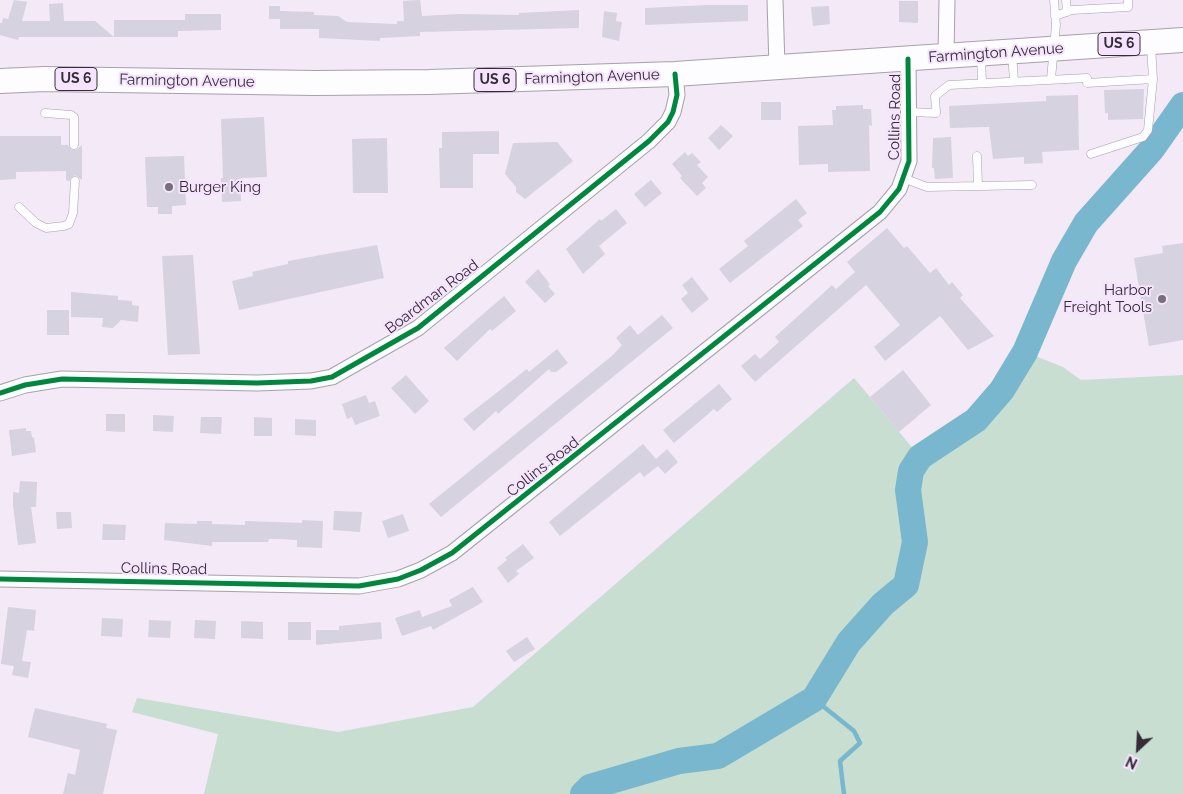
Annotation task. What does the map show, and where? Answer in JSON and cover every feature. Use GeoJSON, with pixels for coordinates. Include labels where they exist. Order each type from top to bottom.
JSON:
{"type":"FeatureCollection","features":[{"type":"Feature","properties":{"kind":"highway","name":"Farmington Avenue"},"geometry":{"type":"LineString","coordinates":[[0,81],[45,79],[357,83],[675,74],[1183,40]]}},
{"type":"Feature","properties":{"kind":"street"},"geometry":{"type":"LineString","coordinates":[[775,0],[777,67]]}},
{"type":"Feature","properties":{"kind":"street"},"geometry":{"type":"LineString","coordinates":[[946,57],[947,0]]}},
{"type":"Feature","properties":{"kind":"street","name":"Collins Road"},"geometry":{"type":"LineString","coordinates":[[0,579],[359,586],[398,579],[421,570],[452,553],[880,212],[895,194],[909,161],[908,59]]}},
{"type":"Feature","properties":{"kind":"street","name":"Boardman Road"},"geometry":{"type":"LineString","coordinates":[[0,393],[25,385],[62,379],[257,383],[311,381],[332,377],[418,328],[649,141],[668,122],[674,112],[677,95],[675,74]]}},
{"type":"Feature","properties":{"kind":"lane"},"geometry":{"type":"LineString","coordinates":[[1051,79],[1054,49],[1054,0]]}},
{"type":"Feature","properties":{"kind":"lane"},"geometry":{"type":"LineString","coordinates":[[1066,0],[1067,12]]}},
{"type":"Feature","properties":{"kind":"lane"},"geometry":{"type":"LineString","coordinates":[[1055,16],[1067,12],[1128,3]]}},
{"type":"Feature","properties":{"kind":"lane"},"geometry":{"type":"LineString","coordinates":[[1091,154],[1143,137],[1148,130],[1153,80],[1151,42]]}},
{"type":"Feature","properties":{"kind":"lane"},"geometry":{"type":"LineString","coordinates":[[1012,52],[1014,81]]}},
{"type":"Feature","properties":{"kind":"lane"},"geometry":{"type":"LineString","coordinates":[[981,54],[982,83]]}},
{"type":"Feature","properties":{"kind":"lane"},"geometry":{"type":"LineString","coordinates":[[909,112],[936,113],[935,96],[949,85],[1051,79],[1153,80]]}},
{"type":"Feature","properties":{"kind":"lane"},"geometry":{"type":"LineString","coordinates":[[45,113],[71,114],[74,117],[74,145]]}},
{"type":"Feature","properties":{"kind":"lane"},"geometry":{"type":"LineString","coordinates":[[978,156],[978,186]]}},
{"type":"Feature","properties":{"kind":"lane"},"geometry":{"type":"LineString","coordinates":[[903,178],[927,187],[1032,185]]}},
{"type":"Feature","properties":{"kind":"lane"},"geometry":{"type":"LineString","coordinates":[[19,207],[36,223],[46,228],[69,224],[73,213],[74,181]]}},
{"type":"Feature","properties":{"kind":"green space"},"geometry":{"type":"Polygon","coordinates":[[[1025,352],[1063,367],[1081,380],[1183,375],[1183,794],[204,794],[218,734],[132,712],[137,698],[338,732],[473,707],[854,378],[920,457],[976,420],[1002,390],[1025,352]]]}},
{"type":"Feature","properties":{"kind":"building"},"geometry":{"type":"Polygon","coordinates":[[[14,0],[27,2],[22,21],[50,21],[49,4],[63,3],[64,21],[95,21],[114,37],[19,37],[18,40],[0,35],[0,23],[2,23],[3,18],[8,19],[14,0]]]}},
{"type":"Feature","properties":{"kind":"building"},"geometry":{"type":"Polygon","coordinates":[[[420,0],[422,16],[460,14],[519,15],[519,13],[579,10],[579,28],[420,32],[420,36],[380,38],[380,41],[319,38],[319,29],[280,29],[280,11],[314,12],[314,15],[338,16],[347,22],[397,24],[397,21],[404,21],[403,1],[420,0]]]}},
{"type":"Feature","properties":{"kind":"building"},"geometry":{"type":"Polygon","coordinates":[[[899,1],[918,1],[918,23],[899,22],[899,1]]]}},
{"type":"Feature","properties":{"kind":"building"},"geometry":{"type":"Polygon","coordinates":[[[748,5],[748,21],[645,25],[645,8],[748,5]]]}},
{"type":"Feature","properties":{"kind":"building"},"geometry":{"type":"Polygon","coordinates":[[[269,6],[280,6],[280,19],[269,19],[269,6]]]}},
{"type":"Feature","properties":{"kind":"building"},"geometry":{"type":"Polygon","coordinates":[[[829,6],[830,24],[813,26],[811,7],[829,6]]]}},
{"type":"Feature","properties":{"kind":"building"},"geometry":{"type":"Polygon","coordinates":[[[604,11],[617,13],[616,21],[622,22],[619,41],[602,37],[604,11]]]}},
{"type":"Feature","properties":{"kind":"building"},"geometry":{"type":"Polygon","coordinates":[[[185,14],[221,14],[221,30],[178,31],[178,37],[114,37],[114,20],[185,20],[185,14]]]}},
{"type":"Feature","properties":{"kind":"building"},"geometry":{"type":"Polygon","coordinates":[[[1144,89],[1143,119],[1108,120],[1108,113],[1105,113],[1104,90],[1144,89]]]}},
{"type":"Feature","properties":{"kind":"building"},"geometry":{"type":"Polygon","coordinates":[[[1078,95],[1079,150],[1042,152],[1043,163],[1024,164],[1024,157],[993,159],[989,127],[950,128],[949,106],[1046,101],[1046,96],[1078,95]]]}},
{"type":"Feature","properties":{"kind":"building"},"geometry":{"type":"Polygon","coordinates":[[[761,102],[781,102],[781,120],[761,120],[761,102]]]}},
{"type":"Feature","properties":{"kind":"building"},"geometry":{"type":"Polygon","coordinates":[[[863,105],[863,109],[871,109],[872,126],[869,125],[870,171],[828,172],[828,164],[799,165],[798,126],[833,125],[832,110],[836,110],[836,106],[863,105]]]}},
{"type":"Feature","properties":{"kind":"building"},"geometry":{"type":"Polygon","coordinates":[[[264,117],[267,177],[240,178],[241,201],[222,202],[221,119],[264,117]]]}},
{"type":"Feature","properties":{"kind":"building"},"geometry":{"type":"Polygon","coordinates":[[[721,125],[733,136],[719,150],[708,138],[721,125]]]}},
{"type":"Feature","properties":{"kind":"building"},"geometry":{"type":"Polygon","coordinates":[[[499,131],[499,154],[473,154],[473,188],[440,188],[439,148],[442,148],[442,132],[499,131]]]}},
{"type":"Feature","properties":{"kind":"building"},"geometry":{"type":"Polygon","coordinates":[[[0,136],[61,136],[61,145],[68,145],[72,150],[76,150],[82,145],[82,180],[75,175],[69,181],[66,180],[66,171],[16,172],[16,179],[0,180],[0,136]]]}},
{"type":"Feature","properties":{"kind":"building"},"geometry":{"type":"Polygon","coordinates":[[[951,137],[953,178],[935,179],[934,168],[932,168],[933,138],[951,137]]]}},
{"type":"Feature","properties":{"kind":"building"},"geometry":{"type":"Polygon","coordinates":[[[387,138],[388,193],[353,193],[352,139],[387,138]]]}},
{"type":"Feature","properties":{"kind":"building"},"geometry":{"type":"Polygon","coordinates":[[[557,142],[573,161],[525,199],[516,192],[516,187],[505,174],[513,143],[557,142]]]}},
{"type":"Feature","properties":{"kind":"building"},"geometry":{"type":"Polygon","coordinates":[[[685,152],[688,156],[692,153],[701,162],[697,165],[708,177],[702,183],[706,188],[697,196],[680,178],[682,176],[672,164],[685,152]]]}},
{"type":"Feature","properties":{"kind":"building"},"geometry":{"type":"Polygon","coordinates":[[[184,156],[186,205],[172,206],[172,214],[158,214],[158,207],[147,207],[145,157],[184,156]]]}},
{"type":"Feature","properties":{"kind":"building"},"geometry":{"type":"Polygon","coordinates":[[[651,180],[662,193],[645,207],[634,194],[651,180]]]}},
{"type":"Feature","properties":{"kind":"building"},"geometry":{"type":"Polygon","coordinates":[[[796,199],[807,213],[798,220],[803,226],[730,283],[719,269],[748,246],[744,241],[796,199]]]}},
{"type":"Feature","properties":{"kind":"building"},"geometry":{"type":"Polygon","coordinates":[[[616,209],[627,223],[599,246],[605,254],[583,274],[566,249],[600,219],[601,221],[616,209]]]}},
{"type":"Feature","properties":{"kind":"building"},"geometry":{"type":"Polygon","coordinates":[[[887,228],[904,248],[907,246],[930,273],[936,268],[949,285],[952,282],[963,295],[960,298],[994,336],[968,350],[940,316],[885,361],[874,347],[900,325],[866,285],[755,382],[741,366],[755,354],[760,359],[779,342],[775,337],[832,285],[836,289],[855,272],[847,262],[887,228]]]}},
{"type":"Feature","properties":{"kind":"building","name":"Harbor Freight Tools"},"geometry":{"type":"Polygon","coordinates":[[[1183,243],[1183,340],[1149,346],[1134,258],[1163,253],[1162,246],[1183,243]]]}},
{"type":"Feature","properties":{"kind":"building"},"geometry":{"type":"Polygon","coordinates":[[[377,245],[384,278],[239,310],[232,281],[253,276],[252,272],[288,264],[288,261],[377,245]]]}},
{"type":"Feature","properties":{"kind":"building"},"geometry":{"type":"Polygon","coordinates":[[[193,255],[200,354],[168,355],[162,256],[193,255]]]}},
{"type":"Feature","properties":{"kind":"building"},"geometry":{"type":"Polygon","coordinates":[[[538,269],[555,294],[545,303],[525,282],[538,269]]]}},
{"type":"Feature","properties":{"kind":"building"},"geometry":{"type":"Polygon","coordinates":[[[692,277],[709,299],[692,313],[681,299],[688,293],[682,285],[692,277]]]}},
{"type":"Feature","properties":{"kind":"building"},"geometry":{"type":"Polygon","coordinates":[[[71,292],[118,296],[118,300],[132,301],[132,305],[139,306],[138,322],[121,320],[113,328],[102,327],[103,318],[71,317],[71,292]]]}},
{"type":"Feature","properties":{"kind":"building"},"geometry":{"type":"Polygon","coordinates":[[[504,296],[516,311],[492,331],[490,329],[457,361],[444,348],[504,296]]]}},
{"type":"Feature","properties":{"kind":"building"},"geometry":{"type":"Polygon","coordinates":[[[47,310],[69,310],[69,335],[47,335],[47,310]]]}},
{"type":"Feature","properties":{"kind":"building"},"geometry":{"type":"Polygon","coordinates":[[[662,315],[673,328],[441,517],[429,504],[613,355],[622,345],[616,338],[630,325],[638,335],[662,315]]]}},
{"type":"Feature","properties":{"kind":"building"},"geometry":{"type":"Polygon","coordinates":[[[557,349],[568,363],[556,372],[551,372],[549,369],[498,414],[496,411],[474,431],[463,419],[527,369],[529,372],[557,349]]]}},
{"type":"Feature","properties":{"kind":"building"},"geometry":{"type":"Polygon","coordinates":[[[903,370],[931,405],[899,432],[870,397],[903,370]]]}},
{"type":"Feature","properties":{"kind":"building"},"geometry":{"type":"Polygon","coordinates":[[[406,375],[429,401],[415,414],[391,388],[406,375]]]}},
{"type":"Feature","properties":{"kind":"building"},"geometry":{"type":"Polygon","coordinates":[[[719,384],[732,399],[717,412],[714,409],[674,443],[663,430],[719,384]]]}},
{"type":"Feature","properties":{"kind":"building"},"geometry":{"type":"Polygon","coordinates":[[[366,395],[369,403],[375,401],[380,416],[355,425],[352,417],[347,419],[342,404],[366,395]]]}},
{"type":"Feature","properties":{"kind":"building"},"geometry":{"type":"Polygon","coordinates":[[[106,414],[125,414],[125,432],[106,431],[106,414]]]}},
{"type":"Feature","properties":{"kind":"building"},"geometry":{"type":"Polygon","coordinates":[[[153,415],[174,416],[173,432],[153,431],[153,415]]]}},
{"type":"Feature","properties":{"kind":"building"},"geometry":{"type":"Polygon","coordinates":[[[201,417],[222,417],[221,434],[200,433],[201,417]]]}},
{"type":"Feature","properties":{"kind":"building"},"geometry":{"type":"Polygon","coordinates":[[[254,417],[272,418],[272,436],[254,436],[254,417]]]}},
{"type":"Feature","properties":{"kind":"building"},"geometry":{"type":"Polygon","coordinates":[[[295,419],[316,420],[316,436],[295,435],[295,419]]]}},
{"type":"Feature","properties":{"kind":"building"},"geometry":{"type":"Polygon","coordinates":[[[26,428],[26,431],[31,431],[34,438],[36,452],[12,456],[9,430],[26,428]]]}},
{"type":"Feature","properties":{"kind":"building"},"geometry":{"type":"Polygon","coordinates":[[[643,444],[656,459],[667,449],[678,462],[665,474],[658,466],[644,477],[640,472],[560,536],[549,522],[643,444]]]}},
{"type":"Feature","properties":{"kind":"building"},"geometry":{"type":"Polygon","coordinates":[[[20,481],[37,482],[36,507],[31,507],[36,543],[18,545],[13,492],[19,493],[20,481]]]}},
{"type":"Feature","properties":{"kind":"building"},"geometry":{"type":"Polygon","coordinates":[[[334,511],[362,512],[360,532],[333,530],[334,511]]]}},
{"type":"Feature","properties":{"kind":"building"},"geometry":{"type":"Polygon","coordinates":[[[56,512],[71,512],[72,528],[57,529],[56,512]]]}},
{"type":"Feature","properties":{"kind":"building"},"geometry":{"type":"Polygon","coordinates":[[[403,514],[409,531],[388,538],[382,521],[403,514]]]}},
{"type":"Feature","properties":{"kind":"building"},"geometry":{"type":"Polygon","coordinates":[[[302,520],[323,521],[322,548],[297,547],[297,540],[280,539],[269,539],[268,542],[212,542],[212,546],[164,540],[165,523],[197,524],[197,521],[212,521],[212,524],[245,525],[245,521],[302,523],[302,520]]]}},
{"type":"Feature","properties":{"kind":"building"},"geometry":{"type":"Polygon","coordinates":[[[103,524],[126,525],[125,540],[102,540],[103,524]]]}},
{"type":"Feature","properties":{"kind":"building"},"geometry":{"type":"Polygon","coordinates":[[[523,544],[534,558],[516,571],[519,574],[508,583],[497,568],[507,560],[505,558],[523,544]]]}},
{"type":"Feature","properties":{"kind":"building"},"geometry":{"type":"Polygon","coordinates":[[[473,587],[483,602],[433,630],[431,626],[402,636],[395,618],[420,610],[422,617],[452,606],[449,600],[473,587]]]}},
{"type":"Feature","properties":{"kind":"building"},"geometry":{"type":"Polygon","coordinates":[[[8,607],[36,610],[34,631],[27,630],[22,661],[31,662],[28,678],[12,675],[14,666],[1,664],[8,607]]]}},
{"type":"Feature","properties":{"kind":"building"},"geometry":{"type":"Polygon","coordinates":[[[102,618],[123,619],[122,637],[101,636],[102,618]]]}},
{"type":"Feature","properties":{"kind":"building"},"geometry":{"type":"Polygon","coordinates":[[[149,620],[171,621],[170,638],[148,637],[149,620]]]}},
{"type":"Feature","properties":{"kind":"building"},"geometry":{"type":"Polygon","coordinates":[[[195,620],[216,621],[215,639],[194,638],[195,620]]]}},
{"type":"Feature","properties":{"kind":"building"},"geometry":{"type":"Polygon","coordinates":[[[241,621],[263,622],[263,639],[241,638],[241,621]]]}},
{"type":"Feature","properties":{"kind":"building"},"geometry":{"type":"Polygon","coordinates":[[[288,622],[311,622],[311,640],[288,640],[288,622]]]}},
{"type":"Feature","properties":{"kind":"building"},"geometry":{"type":"Polygon","coordinates":[[[381,622],[382,639],[316,645],[316,630],[339,630],[339,626],[381,622]]]}},
{"type":"Feature","properties":{"kind":"building"},"geometry":{"type":"Polygon","coordinates":[[[527,637],[535,649],[514,662],[506,651],[527,637]]]}},
{"type":"Feature","properties":{"kind":"building"},"geometry":{"type":"Polygon","coordinates":[[[35,708],[107,724],[106,728],[117,730],[103,794],[63,794],[68,773],[75,775],[80,750],[28,737],[35,708]]]}},
{"type":"Feature","properties":{"kind":"waterway"},"geometry":{"type":"LineString","coordinates":[[583,794],[590,787],[679,761],[718,756],[814,699],[849,642],[883,604],[906,585],[915,542],[908,490],[911,471],[920,457],[976,420],[1002,390],[1025,352],[1064,261],[1086,223],[1152,149],[1183,105]]}},
{"type":"Feature","properties":{"kind":"waterway"},"geometry":{"type":"LineString","coordinates":[[814,699],[854,731],[860,743],[840,761],[844,794]]}},
{"type":"Feature","properties":{"kind":"cycle path"},"geometry":{"type":"LineString","coordinates":[[0,579],[359,586],[398,579],[421,570],[452,553],[880,212],[899,189],[909,161],[908,59]]}},
{"type":"Feature","properties":{"kind":"cycle path"},"geometry":{"type":"LineString","coordinates":[[0,393],[25,385],[62,379],[257,383],[311,381],[332,377],[418,328],[649,141],[668,122],[673,112],[677,95],[675,74]]}},
{"type":"Feature","properties":{"kind":"place","name":"Burger King"},"geometry":{"type":"Point","coordinates":[169,187]}},
{"type":"Feature","properties":{"kind":"place","name":"Harbor Freight Tools"},"geometry":{"type":"Point","coordinates":[1162,299]}}]}
